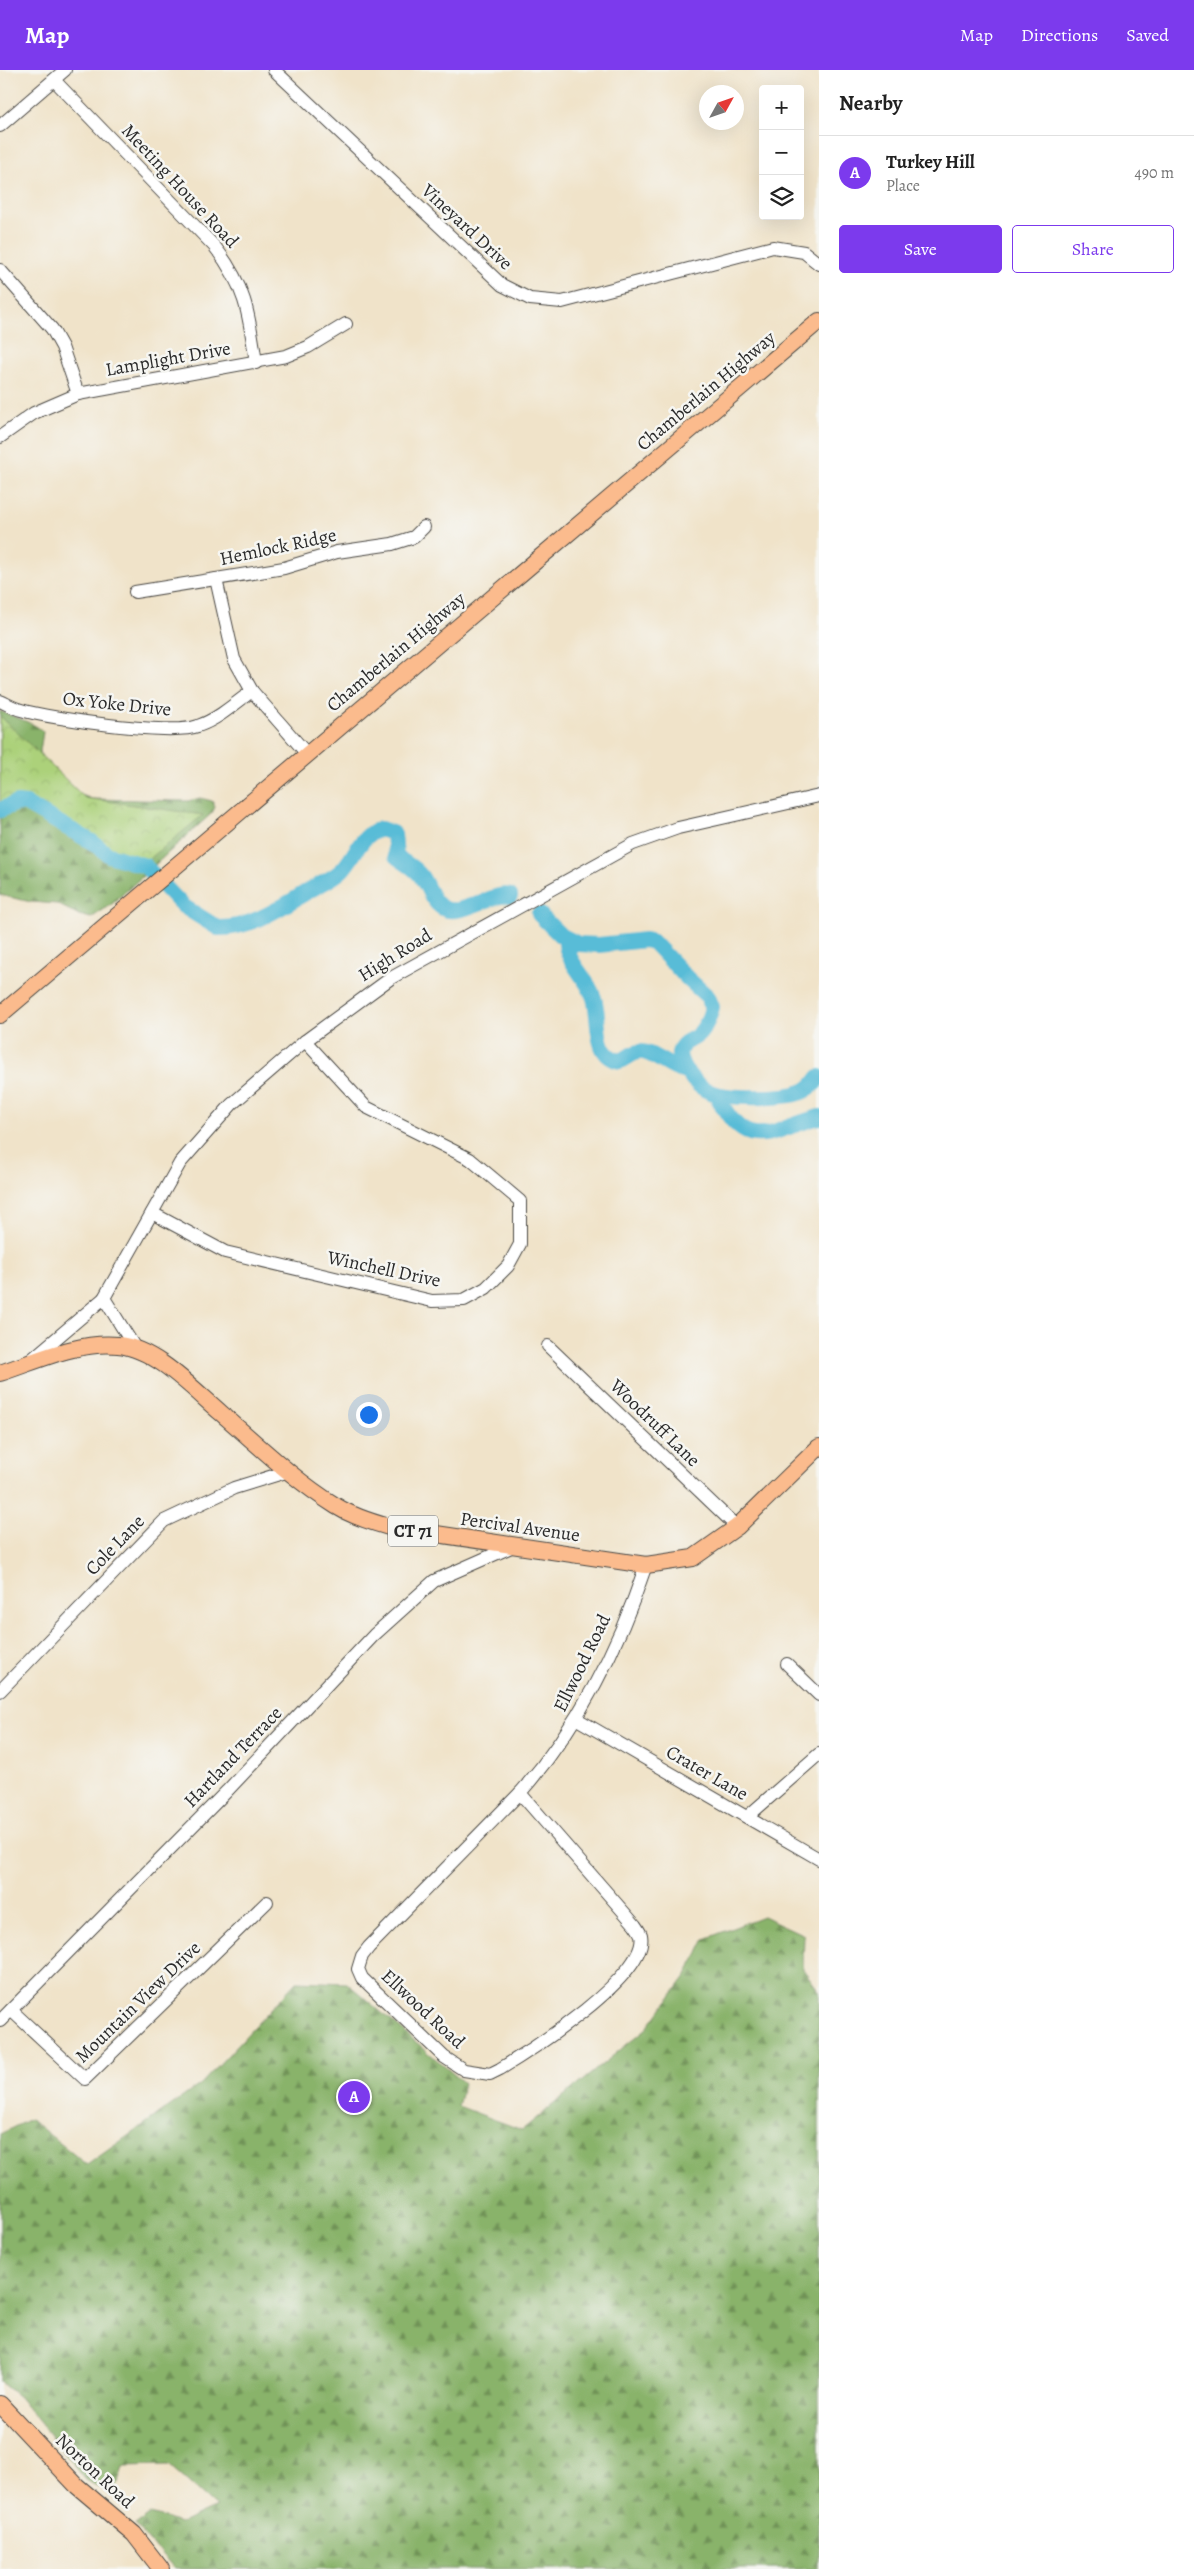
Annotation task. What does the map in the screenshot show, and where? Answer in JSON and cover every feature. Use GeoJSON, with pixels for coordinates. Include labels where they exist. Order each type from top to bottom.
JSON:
{"type":"FeatureCollection","features":[{"type":"Feature","properties":{"kind":"main road","name":"Chamberlain Highway"},"geometry":{"type":"LineString","coordinates":[[0,1014],[819,321]]}},
{"type":"Feature","properties":{"kind":"main road","name":"Percival Avenue"},"geometry":{"type":"LineString","coordinates":[[24,1366],[78,1348],[98,1344],[118,1344],[134,1348],[146,1353],[183,1381],[289,1471],[338,1507],[363,1519],[389,1527],[646,1566],[693,1558],[737,1527],[819,1446]]}},
{"type":"Feature","properties":{"kind":"main road","name":"High Road"},"geometry":{"type":"LineString","coordinates":[[0,1373],[24,1366]]}},
{"type":"Feature","properties":{"kind":"main road","name":"Norton Road"},"geometry":{"type":"LineString","coordinates":[[0,2404],[77,2486],[134,2534],[161,2569]]}},
{"type":"Feature","properties":{"kind":"street"},"geometry":{"type":"LineString","coordinates":[[0,126],[65,70]]}},
{"type":"Feature","properties":{"kind":"street","name":"Vineyard Drive"},"geometry":{"type":"LineString","coordinates":[[274,70],[502,285],[530,299],[562,302],[773,247],[804,252],[819,264]]}},
{"type":"Feature","properties":{"kind":"street","name":"Meeting House Road"},"geometry":{"type":"LineString","coordinates":[[54,80],[215,246],[231,268],[248,311],[256,363]]}},
{"type":"Feature","properties":{"kind":"street"},"geometry":{"type":"LineString","coordinates":[[0,270],[52,329],[62,347],[78,394]]}},
{"type":"Feature","properties":{"kind":"street","name":"Lamplight Drive"},"geometry":{"type":"LineString","coordinates":[[0,437],[34,413],[78,394],[286,356],[308,347],[346,324]]}},
{"type":"Feature","properties":{"kind":"street","name":"Hemlock Ridge"},"geometry":{"type":"LineString","coordinates":[[135,592],[284,568],[337,552],[392,544],[414,537],[424,527]]}},
{"type":"Feature","properties":{"kind":"street"},"geometry":{"type":"LineString","coordinates":[[216,579],[234,660],[252,691],[307,754]]}},
{"type":"Feature","properties":{"kind":"street","name":"Ox Yoke Drive"},"geometry":{"type":"LineString","coordinates":[[0,701],[21,710],[50,715],[158,729],[181,729],[198,726],[252,691]]}},
{"type":"Feature","properties":{"kind":"street","name":"High Road"},"geometry":{"type":"LineString","coordinates":[[24,1366],[104,1298],[180,1163],[232,1104],[305,1041],[391,978],[626,847],[678,828],[819,796]]}},
{"type":"Feature","properties":{"kind":"street","name":"Winchell Drive"},"geometry":{"type":"LineString","coordinates":[[152,1213],[225,1252],[432,1301],[464,1300],[486,1288],[508,1266],[520,1244],[520,1201],[470,1159],[366,1107],[305,1041]]}},
{"type":"Feature","properties":{"kind":"street"},"geometry":{"type":"LineString","coordinates":[[104,1298],[134,1348]]}},
{"type":"Feature","properties":{"kind":"street","name":"Woodruff Lane"},"geometry":{"type":"LineString","coordinates":[[548,1346],[737,1527]]}},
{"type":"Feature","properties":{"kind":"street","name":"Cole Lane"},"geometry":{"type":"LineString","coordinates":[[0,1691],[164,1521],[234,1488],[289,1471]]}},
{"type":"Feature","properties":{"kind":"street","name":"Hartland Terrace"},"geometry":{"type":"LineString","coordinates":[[0,2021],[227,1791],[374,1635],[434,1581],[512,1547]]}},
{"type":"Feature","properties":{"kind":"street","name":"Ellwood Road"},"geometry":{"type":"LineString","coordinates":[[520,1793],[635,1926],[641,1934],[640,1945],[634,1961],[571,2022],[495,2072],[490,2074],[475,2073],[464,2070],[444,2057],[362,1978],[358,1969],[369,1948],[520,1793],[557,1748],[577,1719],[600,1676],[637,1593],[646,1566]]}},
{"type":"Feature","properties":{"kind":"street"},"geometry":{"type":"LineString","coordinates":[[787,1664],[819,1695]]}},
{"type":"Feature","properties":{"kind":"street","name":"Crater Lane"},"geometry":{"type":"LineString","coordinates":[[577,1719],[819,1859]]}},
{"type":"Feature","properties":{"kind":"street"},"geometry":{"type":"LineString","coordinates":[[746,1817],[819,1754]]}},
{"type":"Feature","properties":{"kind":"street","name":"Mountain View Drive"},"geometry":{"type":"LineString","coordinates":[[12,2010],[85,2079],[267,1902]]}},
{"type":"Feature","properties":{"kind":"green space"},"geometry":{"type":"Polygon","coordinates":[[[0,711],[30,723],[43,732],[40,751],[42,758],[79,794],[92,799],[188,801],[200,798],[212,801],[215,807],[212,813],[112,904],[91,918],[79,915],[57,904],[31,902],[0,895],[0,711]]]}},
{"type":"Feature","properties":{"kind":"green space"},"geometry":{"type":"Polygon","coordinates":[[[0,716],[85,798],[203,815],[142,865],[95,845],[26,804],[14,802],[0,808],[0,716]]]}},
{"type":"Feature","properties":{"kind":"green space"},"geometry":{"type":"Polygon","coordinates":[[[763,1916],[804,1935],[803,1969],[819,1991],[819,2569],[174,2569],[135,2525],[151,2514],[180,2523],[216,2507],[169,2465],[123,2466],[114,2496],[86,2480],[19,2397],[0,2382],[0,2134],[30,2119],[87,2165],[201,2084],[297,1981],[347,1983],[464,2083],[458,2106],[522,2130],[647,2028],[687,1975],[705,1939],[763,1916]]]}},
{"type":"Feature","properties":{"kind":"waterway"},"geometry":{"type":"LineString","coordinates":[[0,810],[17,803],[26,804],[92,842],[109,855],[145,866],[183,906],[218,928],[243,925],[254,921],[331,879],[342,870],[363,841],[381,829],[394,834],[396,856],[417,872],[434,900],[441,907],[448,910],[457,910],[495,897],[510,896]]}},
{"type":"Feature","properties":{"kind":"waterway"},"geometry":{"type":"LineString","coordinates":[[539,914],[560,935],[578,944],[599,945],[645,940],[653,942],[708,997],[712,1007],[706,1024],[697,1036],[682,1046],[679,1054],[686,1071],[695,1081],[710,1092],[729,1096],[782,1096],[805,1091],[819,1077]]}},
{"type":"Feature","properties":{"kind":"waterway"},"geometry":{"type":"LineString","coordinates":[[566,939],[566,947],[572,962],[587,983],[594,998],[599,1036],[605,1052],[611,1058],[620,1061],[636,1053],[644,1052],[681,1071],[687,1072]]}},
{"type":"Feature","properties":{"kind":"waterway"},"geometry":{"type":"LineString","coordinates":[[716,1094],[727,1113],[738,1126],[748,1132],[759,1134],[771,1133],[819,1117]]}},
{"type":"Feature","properties":{"kind":"place","name":"Turkey Hill"},"geometry":{"type":"Point","coordinates":[354,2097]}}]}
